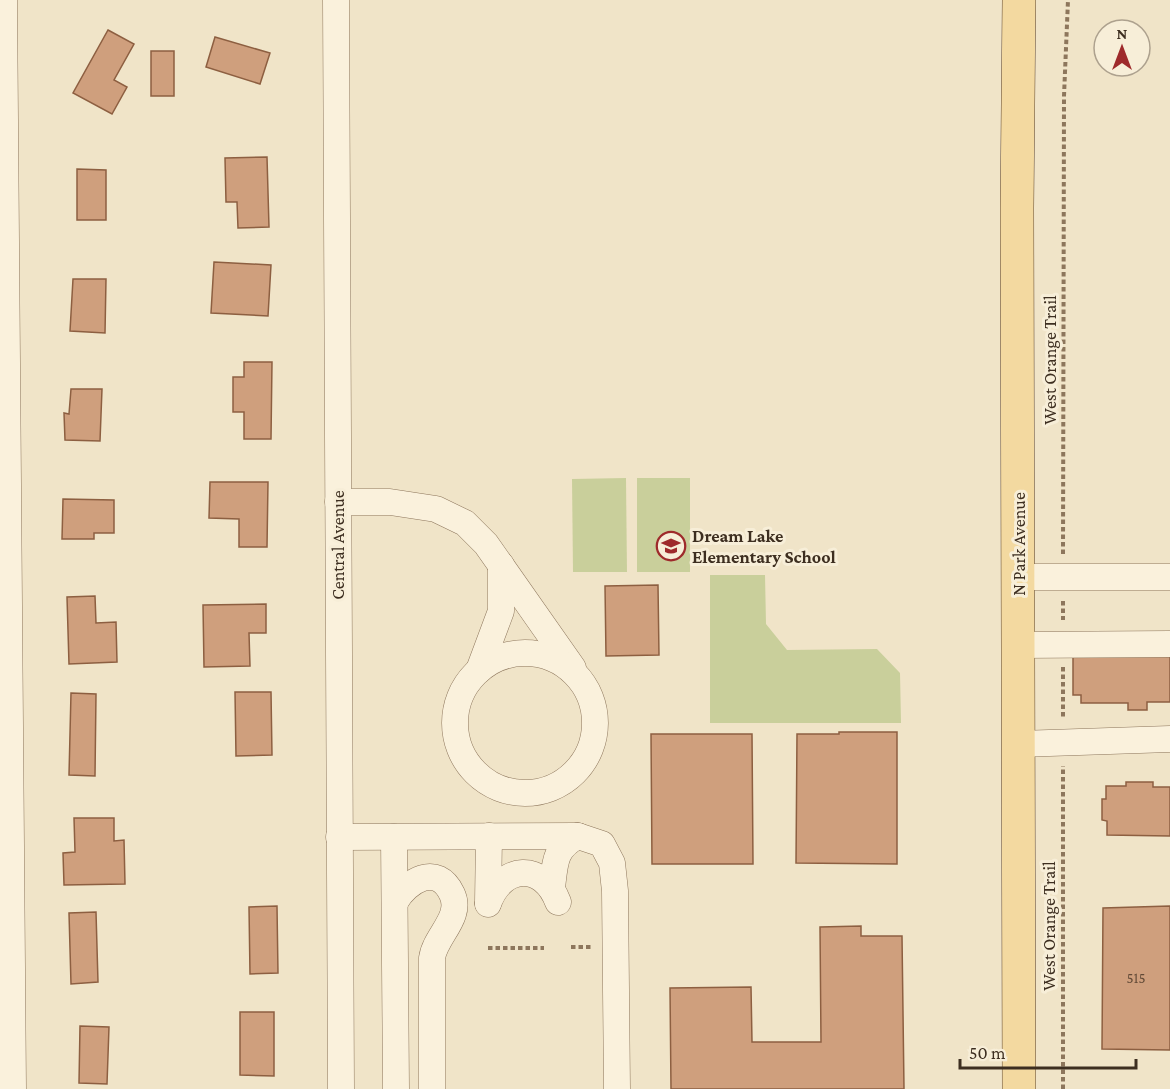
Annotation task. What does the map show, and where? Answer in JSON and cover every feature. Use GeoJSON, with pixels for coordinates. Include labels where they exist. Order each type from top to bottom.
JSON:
{"type":"FeatureCollection","features":[{"type":"Feature","properties":{"kind":"main road","name":"N Park Avenue"},"geometry":{"type":"LineString","coordinates":[[1019,0],[1017,208],[1020,577],[1019,1089]]}},
{"type":"Feature","properties":{"kind":"street"},"geometry":{"type":"LineString","coordinates":[[4,0],[13,1089]]}},
{"type":"Feature","properties":{"kind":"street","name":"Central Avenue"},"geometry":{"type":"LineString","coordinates":[[336,0],[340,1089]]}},
{"type":"Feature","properties":{"kind":"street"},"geometry":{"type":"LineString","coordinates":[[338,502],[390,502],[436,508],[465,523],[486,544],[501,565],[583,683],[594,705],[596,728],[590,752],[576,771],[556,786],[533,792],[511,792],[490,783],[473,769],[461,751],[455,729],[457,707],[465,687],[479,670],[501,611],[501,565]]}},
{"type":"Feature","properties":{"kind":"street"},"geometry":{"type":"LineString","coordinates":[[1020,577],[1170,577]]}},
{"type":"Feature","properties":{"kind":"street"},"geometry":{"type":"LineString","coordinates":[[1019,645],[1170,644]]}},
{"type":"Feature","properties":{"kind":"street"},"geometry":{"type":"LineString","coordinates":[[479,670],[499,658],[520,653],[544,655],[566,666],[583,683]]}},
{"type":"Feature","properties":{"kind":"street"},"geometry":{"type":"LineString","coordinates":[[1019,744],[1170,739]]}},
{"type":"Feature","properties":{"kind":"street"},"geometry":{"type":"LineString","coordinates":[[489,836],[488,904],[494,888],[507,877],[524,872],[541,876],[555,895],[555,860],[564,843],[578,836]]}},
{"type":"Feature","properties":{"kind":"street"},"geometry":{"type":"LineString","coordinates":[[339,837],[578,836],[602,844],[612,863],[615,891],[616,1089]]}},
{"type":"Feature","properties":{"kind":"street"},"geometry":{"type":"LineString","coordinates":[[394,837],[396,1089]]}},
{"type":"Feature","properties":{"kind":"street"},"geometry":{"type":"LineString","coordinates":[[395,902],[403,888],[415,879],[431,877],[443,882],[452,892],[455,902],[449,924],[433,945],[432,1089]]}},
{"type":"Feature","properties":{"kind":"path","name":"West Orange Trail"},"geometry":{"type":"LineString","coordinates":[[1063,720],[1064,108],[1068,0]]}},
{"type":"Feature","properties":{"kind":"path","name":"West Orange Trail"},"geometry":{"type":"LineString","coordinates":[[1063,763],[1063,1089]]}},
{"type":"Feature","properties":{"kind":"path"},"geometry":{"type":"LineString","coordinates":[[571,947],[595,947]]}},
{"type":"Feature","properties":{"kind":"path"},"geometry":{"type":"LineString","coordinates":[[488,948],[544,948]]}},
{"type":"Feature","properties":{"kind":"green space"},"geometry":{"type":"Polygon","coordinates":[[[626,478],[627,572],[573,572],[572,479],[626,478]]]}},
{"type":"Feature","properties":{"kind":"green space"},"geometry":{"type":"Polygon","coordinates":[[[637,478],[690,478],[690,572],[637,572],[637,478]]]}},
{"type":"Feature","properties":{"kind":"green space"},"geometry":{"type":"Polygon","coordinates":[[[710,575],[765,575],[766,624],[787,650],[877,649],[900,673],[901,723],[710,723],[710,575]]]}},
{"type":"Feature","properties":{"kind":"building"},"geometry":{"type":"Polygon","coordinates":[[[108,30],[134,44],[114,80],[127,87],[112,114],[73,93],[108,30]]]}},
{"type":"Feature","properties":{"kind":"building"},"geometry":{"type":"Polygon","coordinates":[[[215,37],[270,53],[260,84],[206,67],[215,37]]]}},
{"type":"Feature","properties":{"kind":"building"},"geometry":{"type":"Polygon","coordinates":[[[151,51],[174,51],[174,96],[151,96],[151,51]]]}},
{"type":"Feature","properties":{"kind":"building"},"geometry":{"type":"Polygon","coordinates":[[[267,157],[269,227],[238,228],[237,202],[226,202],[225,158],[267,157]]]}},
{"type":"Feature","properties":{"kind":"building"},"geometry":{"type":"Polygon","coordinates":[[[77,169],[106,170],[106,220],[77,220],[77,169]]]}},
{"type":"Feature","properties":{"kind":"building"},"geometry":{"type":"Polygon","coordinates":[[[214,262],[271,265],[268,316],[211,313],[214,262]]]}},
{"type":"Feature","properties":{"kind":"building"},"geometry":{"type":"Polygon","coordinates":[[[73,279],[106,279],[105,333],[70,331],[73,279]]]}},
{"type":"Feature","properties":{"kind":"building"},"geometry":{"type":"Polygon","coordinates":[[[244,362],[272,362],[271,439],[244,439],[244,412],[233,412],[233,377],[244,377],[244,362]]]}},
{"type":"Feature","properties":{"kind":"building"},"geometry":{"type":"Polygon","coordinates":[[[71,389],[102,389],[100,441],[65,440],[64,413],[69,414],[71,389]]]}},
{"type":"Feature","properties":{"kind":"building"},"geometry":{"type":"Polygon","coordinates":[[[210,482],[268,482],[267,547],[239,547],[239,519],[209,518],[210,482]]]}},
{"type":"Feature","properties":{"kind":"building"},"geometry":{"type":"Polygon","coordinates":[[[63,499],[114,500],[114,533],[94,533],[94,539],[62,539],[63,499]]]}},
{"type":"Feature","properties":{"kind":"building"},"geometry":{"type":"Polygon","coordinates":[[[658,585],[659,655],[606,656],[605,586],[658,585]]]}},
{"type":"Feature","properties":{"kind":"building"},"geometry":{"type":"Polygon","coordinates":[[[95,596],[96,623],[116,622],[117,662],[69,664],[67,597],[95,596]]]}},
{"type":"Feature","properties":{"kind":"building"},"geometry":{"type":"Polygon","coordinates":[[[266,604],[266,633],[249,633],[250,666],[204,667],[203,605],[266,604]]]}},
{"type":"Feature","properties":{"kind":"building"},"geometry":{"type":"Polygon","coordinates":[[[1170,647],[1170,702],[1147,702],[1147,710],[1128,710],[1128,703],[1081,703],[1081,695],[1073,695],[1073,656],[1170,647]]]}},
{"type":"Feature","properties":{"kind":"building"},"geometry":{"type":"Polygon","coordinates":[[[235,692],[271,692],[272,755],[236,756],[235,692]]]}},
{"type":"Feature","properties":{"kind":"building"},"geometry":{"type":"Polygon","coordinates":[[[71,693],[96,694],[95,776],[69,775],[71,693]]]}},
{"type":"Feature","properties":{"kind":"building"},"geometry":{"type":"Polygon","coordinates":[[[839,732],[897,732],[897,864],[796,863],[797,734],[839,734],[839,732]]]}},
{"type":"Feature","properties":{"kind":"building"},"geometry":{"type":"Polygon","coordinates":[[[651,734],[752,734],[753,864],[652,864],[651,734]]]}},
{"type":"Feature","properties":{"kind":"building"},"geometry":{"type":"Polygon","coordinates":[[[1126,782],[1153,782],[1153,787],[1170,787],[1170,836],[1107,835],[1107,821],[1102,820],[1102,799],[1106,799],[1106,786],[1126,786],[1126,782]]]}},
{"type":"Feature","properties":{"kind":"building"},"geometry":{"type":"Polygon","coordinates":[[[74,818],[114,818],[114,841],[124,840],[125,884],[64,885],[63,853],[75,852],[74,818]]]}},
{"type":"Feature","properties":{"kind":"building"},"geometry":{"type":"Polygon","coordinates":[[[277,906],[278,973],[250,974],[249,907],[277,906]]]}},
{"type":"Feature","properties":{"kind":"building"},"geometry":{"type":"Polygon","coordinates":[[[1170,906],[1170,1050],[1102,1049],[1103,908],[1170,906]]]}},
{"type":"Feature","properties":{"kind":"building"},"geometry":{"type":"Polygon","coordinates":[[[96,912],[98,982],[71,984],[69,913],[96,912]]]}},
{"type":"Feature","properties":{"kind":"building"},"geometry":{"type":"Polygon","coordinates":[[[861,926],[861,936],[902,936],[904,1089],[671,1089],[670,988],[751,987],[752,1042],[821,1042],[820,927],[861,926]]]}},
{"type":"Feature","properties":{"kind":"building"},"geometry":{"type":"Polygon","coordinates":[[[240,1012],[274,1012],[274,1076],[240,1075],[240,1012]]]}},
{"type":"Feature","properties":{"kind":"building"},"geometry":{"type":"Polygon","coordinates":[[[80,1026],[109,1027],[107,1084],[79,1083],[80,1026]]]}},
{"type":"Feature","properties":{"kind":"place","name":"Dream Lake Elementary School"},"geometry":{"type":"Point","coordinates":[671,546]}}]}
